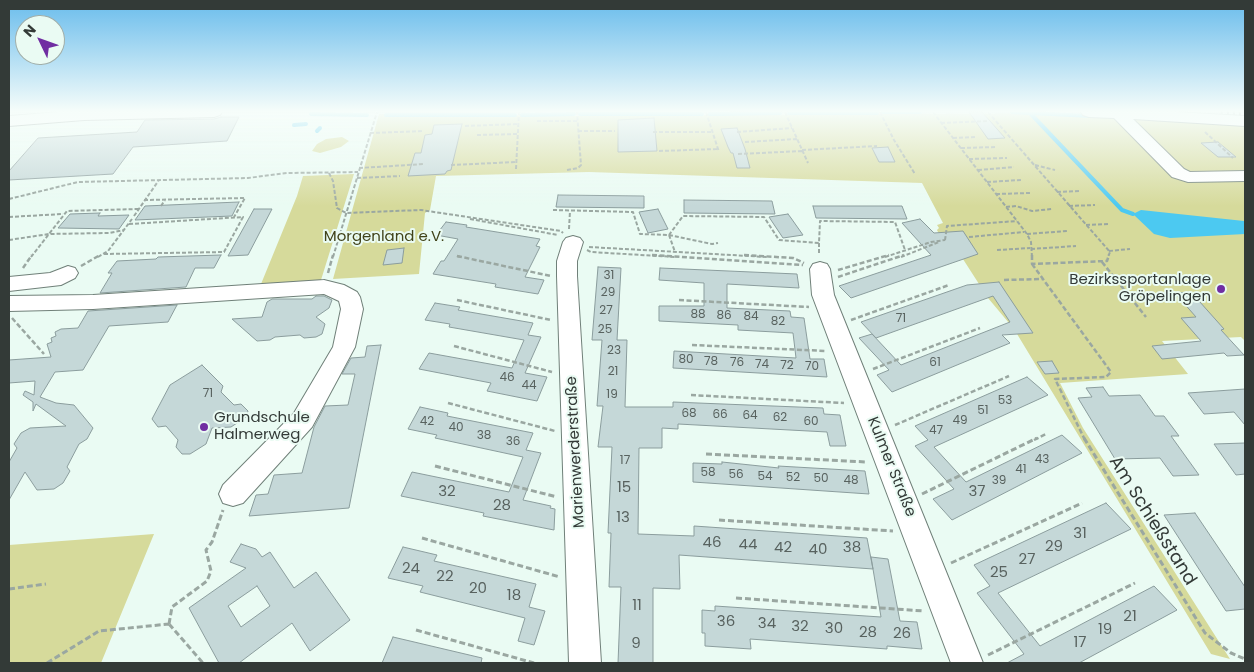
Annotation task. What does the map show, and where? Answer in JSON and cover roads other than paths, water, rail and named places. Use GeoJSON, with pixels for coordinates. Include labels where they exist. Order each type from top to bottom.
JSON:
{"type":"FeatureCollection","features":[{"type":"Feature","properties":{"kind":"street"},"geometry":{"type":"LineString","coordinates":[[1148,143],[1178,173],[1188,177],[1245,176]]}},
{"type":"Feature","properties":{"kind":"street","name":"Marienwerderstraße"},"geometry":{"type":"LineString","coordinates":[[573,242],[567,261],[568,321],[582,580],[584,663]]}},
{"type":"Feature","properties":{"kind":"street","name":"Kulmer Straße"},"geometry":{"type":"LineString","coordinates":[[820,270],[824,295],[967,662]]}},
{"type":"Feature","properties":{"kind":"street"},"geometry":{"type":"LineString","coordinates":[[10,291],[61,276],[64,302]]}},
{"type":"Feature","properties":{"kind":"street"},"geometry":{"type":"LineString","coordinates":[[10,291],[64,302],[93,302],[324,287],[337,290],[349,297],[352,309],[344,347],[303,420],[233,494]]}},
{"type":"Feature","properties":{"kind":"water"},"geometry":{"type":"Polygon","coordinates":[[[1141,210],[1244,221],[1245,234],[1170,238],[1154,234],[1133,214],[1141,210]]]}},
{"type":"Feature","properties":{"kind":"waterway"},"geometry":{"type":"LineString","coordinates":[[1059,143],[1122,210],[1133,214]]}},
{"type":"Feature","properties":{"kind":"place","name":"Bezirkssportanlage Gröpelingen"},"geometry":{"type":"Point","coordinates":[1221,289]}},
{"type":"Feature","properties":{"kind":"place","name":"Grundschule Halmerweg"},"geometry":{"type":"Point","coordinates":[204,427]}},
{"type":"Feature","properties":{"kind":"park label","name":"Morgenland e.V."},"geometry":{"type":"Point","coordinates":[384,237]}}]}
